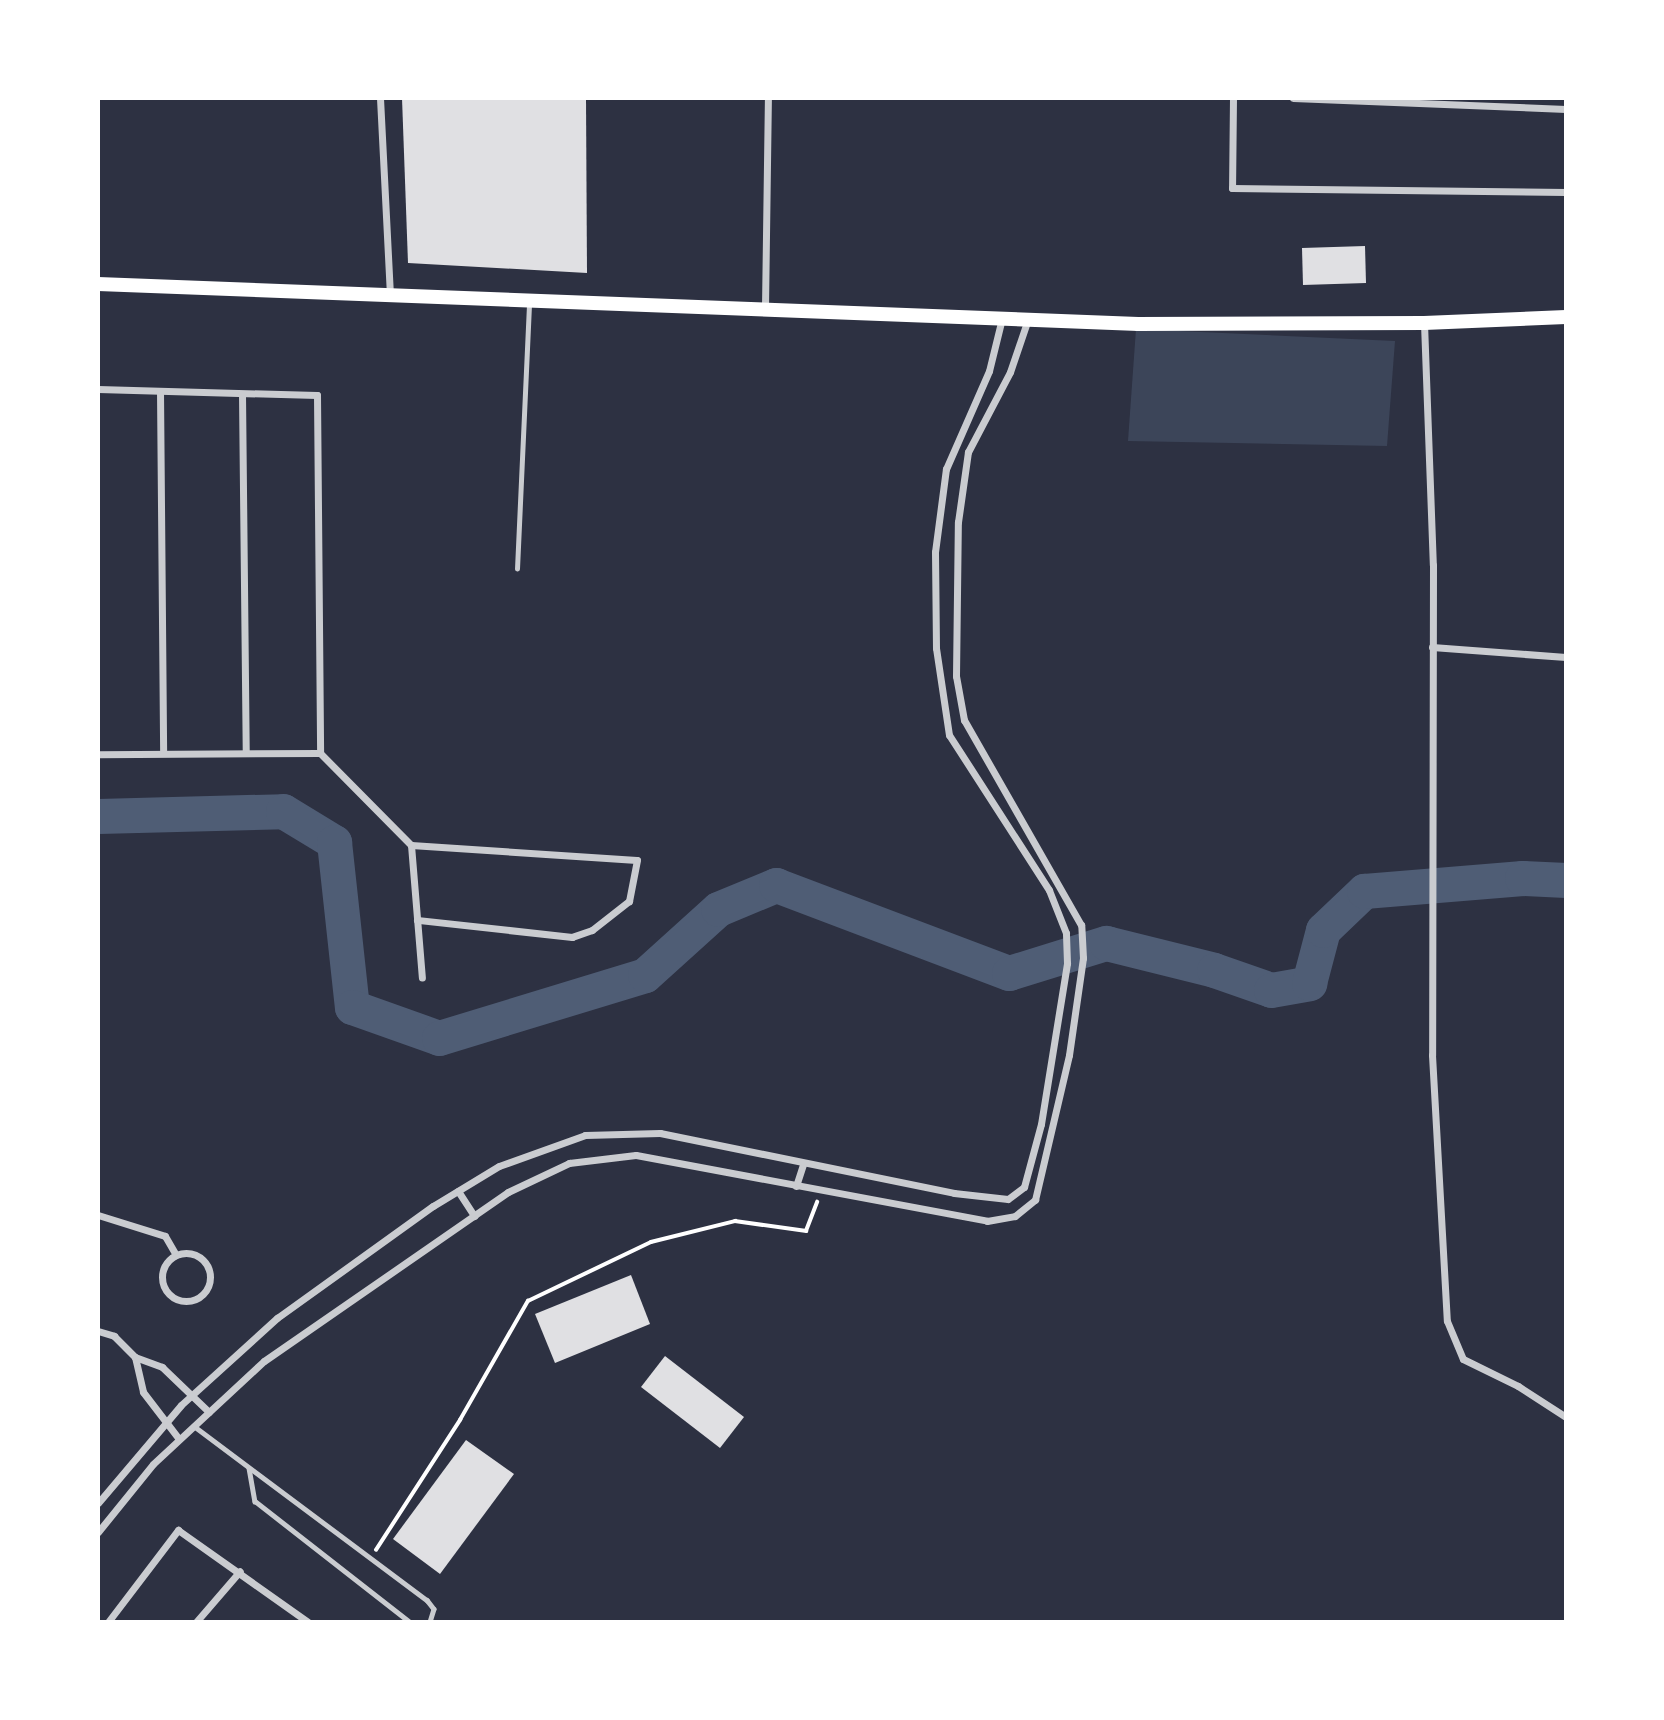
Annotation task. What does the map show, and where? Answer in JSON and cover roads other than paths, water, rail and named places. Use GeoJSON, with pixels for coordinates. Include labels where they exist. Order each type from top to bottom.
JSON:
{"type":"FeatureCollection","features":[{"type":"Feature","properties":{"kind":"main road"},"geometry":{"type":"LineString","coordinates":[[98,284],[1003,316],[1138,324],[1424,323],[1566,317]]}},
{"type":"Feature","properties":{"kind":"street"},"geometry":{"type":"LineString","coordinates":[[380,98],[390,294]]}},
{"type":"Feature","properties":{"kind":"street"},"geometry":{"type":"LineString","coordinates":[[765,307],[768,98]]}},
{"type":"Feature","properties":{"kind":"street"},"geometry":{"type":"LineString","coordinates":[[1233,98],[1231,188],[1566,192]]}},
{"type":"Feature","properties":{"kind":"street"},"geometry":{"type":"LineString","coordinates":[[1293,98],[1566,109]]}},
{"type":"Feature","properties":{"kind":"street"},"geometry":{"type":"LineString","coordinates":[[98,1503],[193,1394],[277,1318],[458,1191],[499,1166],[585,1135],[660,1133],[803,1164],[1008,1199],[1024,1187],[1041,1124],[1067,963],[1066,933],[1049,890],[949,735],[936,648],[934,552],[946,469],[989,371],[1003,316]]}},
{"type":"Feature","properties":{"kind":"street"},"geometry":{"type":"LineString","coordinates":[[98,1532],[153,1464],[264,1360],[508,1192],[569,1163],[636,1155],[987,1221],[1015,1216],[1035,1200],[1069,1055],[1083,958],[1082,925],[964,720],[956,676],[958,522],[968,452],[1010,372],[1028,318]]}},
{"type":"Feature","properties":{"kind":"street"},"geometry":{"type":"LineString","coordinates":[[1424,323],[1432,647],[1430,899],[1439,1239],[1447,1321],[1463,1359],[1518,1386],[1566,1416]]}},
{"type":"Feature","properties":{"kind":"street"},"geometry":{"type":"LineString","coordinates":[[98,389],[317,395],[320,753],[411,845],[422,978]]}},
{"type":"Feature","properties":{"kind":"street"},"geometry":{"type":"LineString","coordinates":[[160,391],[163,752]]}},
{"type":"Feature","properties":{"kind":"street"},"geometry":{"type":"LineString","coordinates":[[242,394],[246,753]]}},
{"type":"Feature","properties":{"kind":"street"},"geometry":{"type":"LineString","coordinates":[[1432,647],[1566,657]]}},
{"type":"Feature","properties":{"kind":"street"},"geometry":{"type":"LineString","coordinates":[[98,754],[320,753]]}},
{"type":"Feature","properties":{"kind":"street"},"geometry":{"type":"LineString","coordinates":[[411,845],[637,860],[629,901],[592,930],[572,937],[417,920]]}},
{"type":"Feature","properties":{"kind":"street"},"geometry":{"type":"LineString","coordinates":[[796,1186],[803,1164]]}},
{"type":"Feature","properties":{"kind":"street"},"geometry":{"type":"LineString","coordinates":[[458,1191],[474,1216]]}},
{"type":"Feature","properties":{"kind":"street"},"geometry":{"type":"LineString","coordinates":[[98,1215],[165,1236],[176,1255]]}},
{"type":"Feature","properties":{"kind":"street"},"geometry":{"type":"LineString","coordinates":[[176,1255],[198,1256],[211,1273],[205,1294],[196,1300],[175,1299],[162,1282],[168,1262],[176,1255]]}},
{"type":"Feature","properties":{"kind":"street"},"geometry":{"type":"LineString","coordinates":[[98,1331],[114,1336],[135,1357],[162,1367],[193,1394],[208,1412]]}},
{"type":"Feature","properties":{"kind":"street"},"geometry":{"type":"LineString","coordinates":[[135,1357],[143,1392],[179,1440]]}},
{"type":"Feature","properties":{"kind":"street"},"geometry":{"type":"LineString","coordinates":[[108,1622],[178,1531],[240,1571],[308,1622]]}},
{"type":"Feature","properties":{"kind":"street"},"geometry":{"type":"LineString","coordinates":[[196,1622],[240,1571]]}},
{"type":"Feature","properties":{"kind":"lane"},"geometry":{"type":"LineString","coordinates":[[517,569],[529,300]]}},
{"type":"Feature","properties":{"kind":"lane"},"geometry":{"type":"LineString","coordinates":[[194,1426],[432,1604],[430,1622]]}},
{"type":"Feature","properties":{"kind":"lane"},"geometry":{"type":"LineString","coordinates":[[248,1467],[255,1501],[410,1622]]}},
{"type":"Feature","properties":{"kind":"waterway"},"geometry":{"type":"LineString","coordinates":[[98,816],[283,811],[334,842],[352,1007],[439,1038],[645,975],[718,909],[776,885],[1009,973],[1106,943],[1214,970],[1271,990],[1309,983],[1323,930],[1364,891],[1522,878],[1566,880]]}}]}
